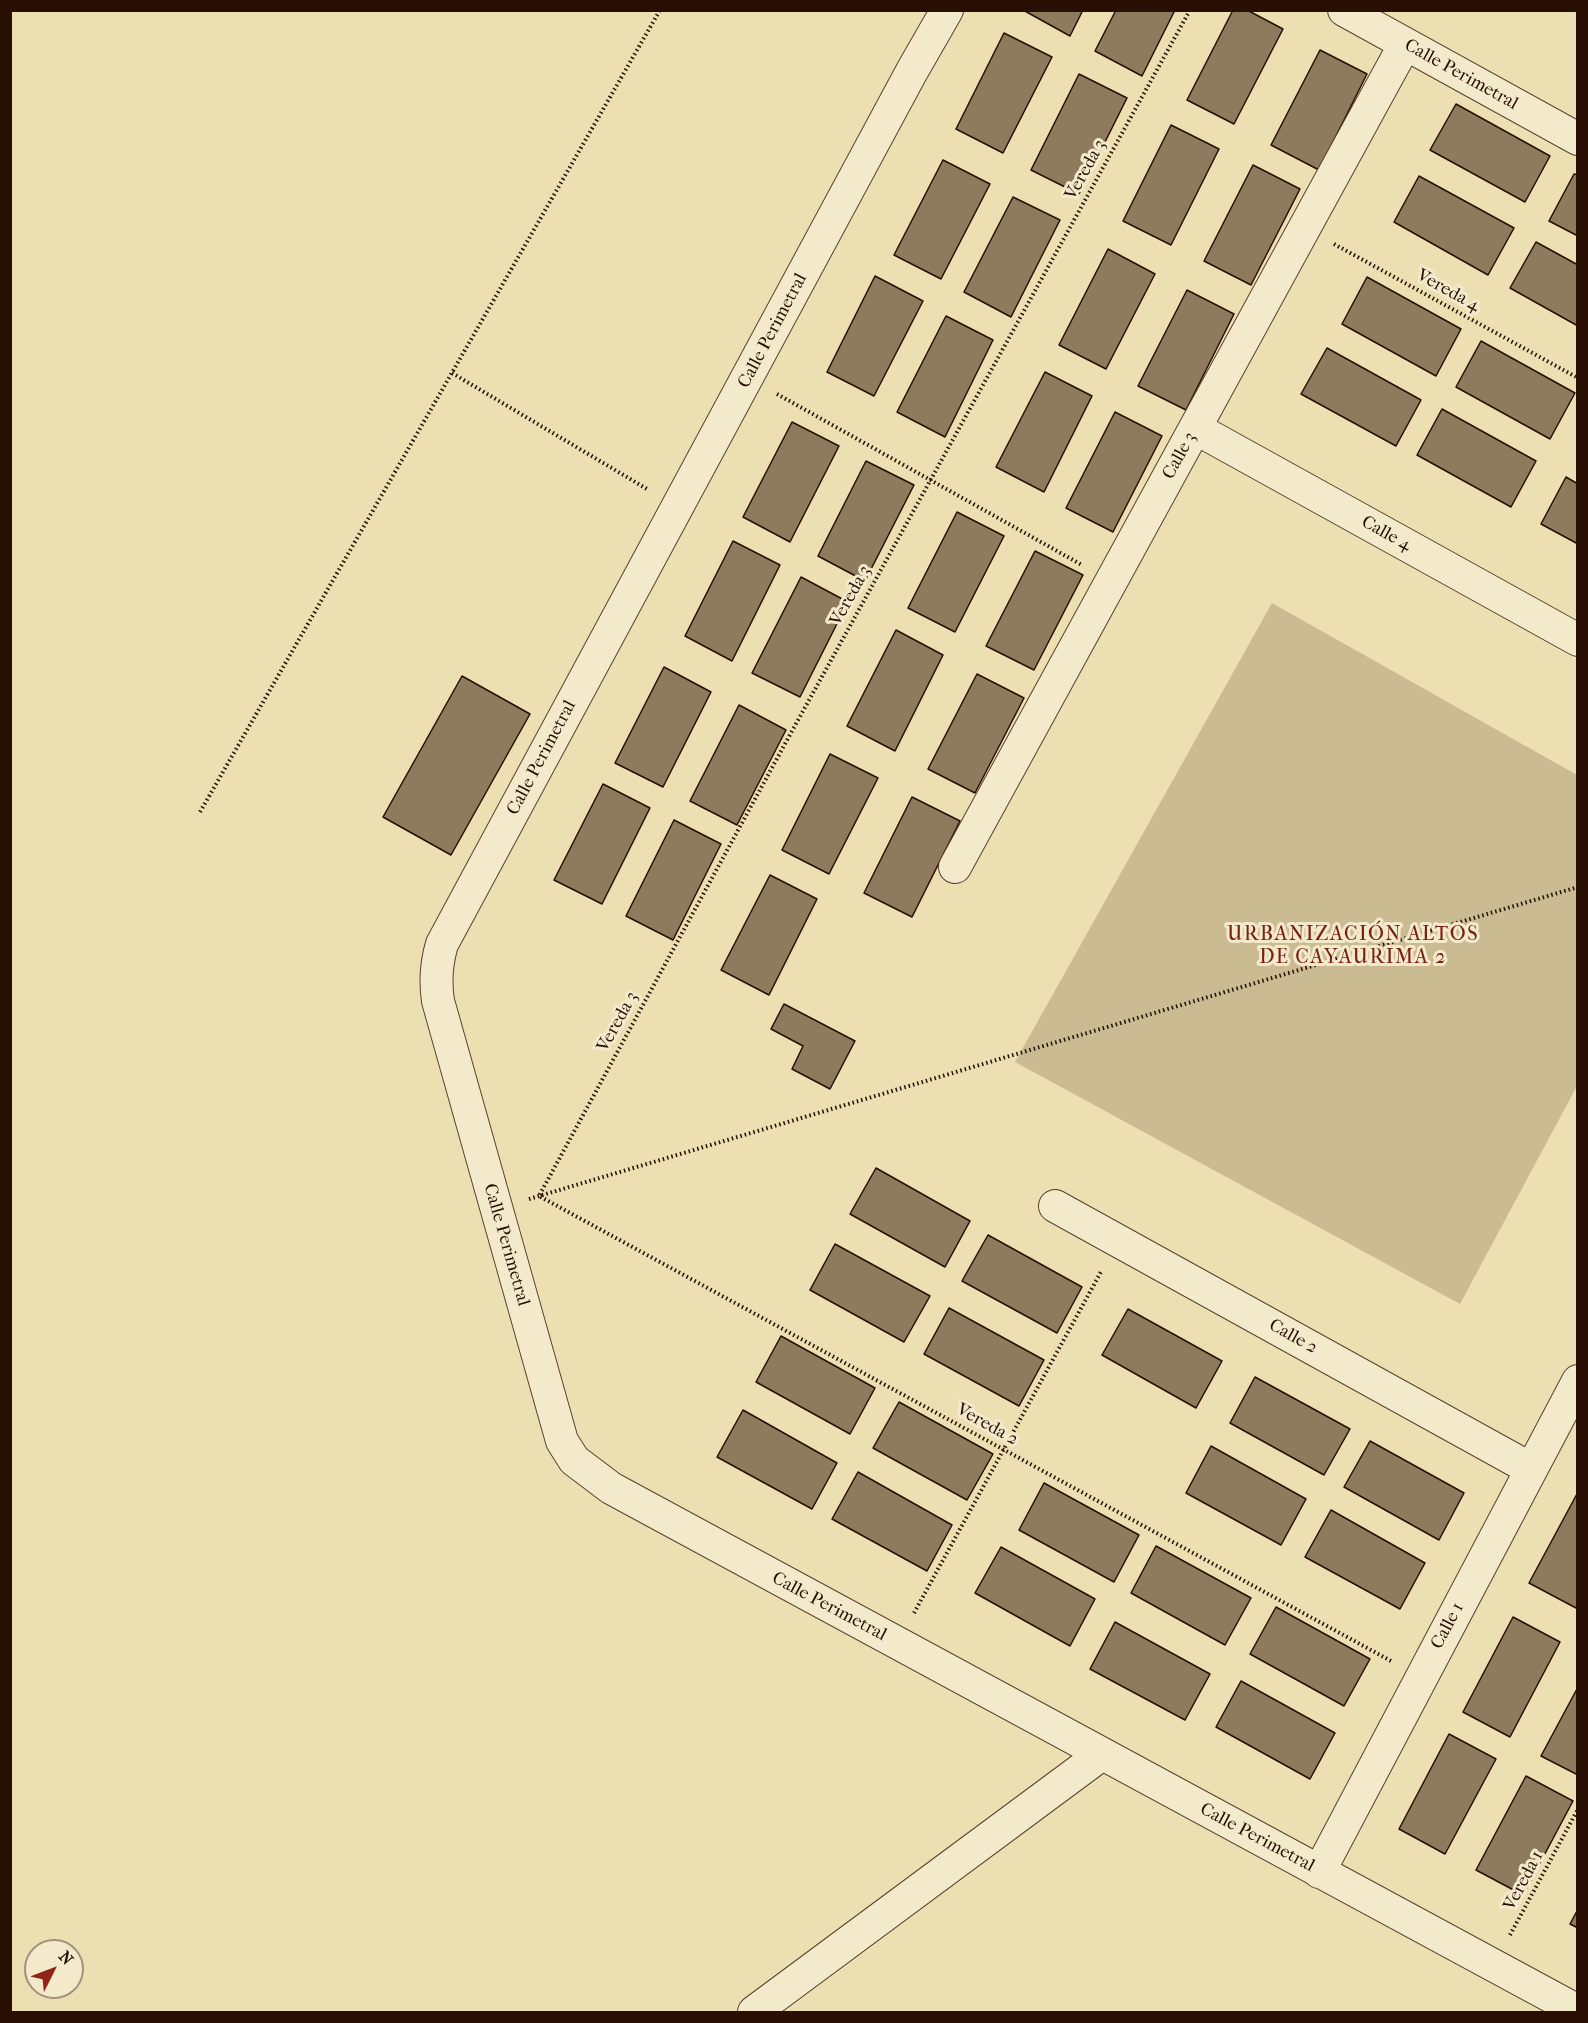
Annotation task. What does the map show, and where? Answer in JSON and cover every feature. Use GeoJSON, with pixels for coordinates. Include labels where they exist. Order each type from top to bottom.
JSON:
{"type":"FeatureCollection","features":[{"type":"Feature","properties":{"kind":"street","name":"Calle Perimetral"},"geometry":{"type":"LineString","coordinates":[[947,10],[442,944],[438,957],[435,979],[438,1001],[562,1441],[574,1460],[611,1488],[1578,2011]]}},
{"type":"Feature","properties":{"kind":"street","name":"Calle Perimetral"},"geometry":{"type":"LineString","coordinates":[[1344,10],[1578,139]]}},
{"type":"Feature","properties":{"kind":"street","name":"Calle 3"},"geometry":{"type":"LineString","coordinates":[[955,867],[1405,44]]}},
{"type":"Feature","properties":{"kind":"street","name":"Calle 4"},"geometry":{"type":"LineString","coordinates":[[1195,428],[1578,640]]}},
{"type":"Feature","properties":{"kind":"street","name":"Calle 2"},"geometry":{"type":"LineString","coordinates":[[1055,1206],[1531,1469]]}},
{"type":"Feature","properties":{"kind":"street","name":"Calle 1"},"geometry":{"type":"LineString","coordinates":[[1319,1872],[1578,1381]]}},
{"type":"Feature","properties":{"kind":"street"},"geometry":{"type":"LineString","coordinates":[[754,2013],[1102,1754]]}},
{"type":"Feature","properties":{"kind":"path"},"geometry":{"type":"LineString","coordinates":[[200,812],[660,10]]}},
{"type":"Feature","properties":{"kind":"path","name":"Vereda 3"},"geometry":{"type":"LineString","coordinates":[[539,1196],[1190,10]]}},
{"type":"Feature","properties":{"kind":"path","name":"Vereda 4"},"geometry":{"type":"LineString","coordinates":[[1305,228],[1578,378]]}},
{"type":"Feature","properties":{"kind":"path"},"geometry":{"type":"LineString","coordinates":[[452,373],[678,507]]}},
{"type":"Feature","properties":{"kind":"path"},"geometry":{"type":"LineString","coordinates":[[747,378],[1112,581]]}},
{"type":"Feature","properties":{"kind":"path"},"geometry":{"type":"LineString","coordinates":[[496,1209],[1578,887]]}},
{"type":"Feature","properties":{"kind":"path","name":"Vereda 2"},"geometry":{"type":"LineString","coordinates":[[539,1196],[1421,1677]]}},
{"type":"Feature","properties":{"kind":"path"},"geometry":{"type":"LineString","coordinates":[[897,1643],[1119,1240]]}},
{"type":"Feature","properties":{"kind":"path","name":"Vereda 1"},"geometry":{"type":"LineString","coordinates":[[1494,1966],[1578,1809]]}},
{"type":"Feature","properties":{"kind":"shaded area"},"geometry":{"type":"Polygon","coordinates":[[[1272,603],[1577,775],[1577,1086],[1460,1304],[1015,1062],[1272,603]]]}},
{"type":"Feature","properties":{"kind":"building"},"geometry":{"type":"Polygon","coordinates":[[[1023,10],[1083,10],[1070,36],[1023,10]]]}},
{"type":"Feature","properties":{"kind":"building"},"geometry":{"type":"Polygon","coordinates":[[[1116,10],[1175,10],[1142,76],[1095,51],[1116,10]]]}},
{"type":"Feature","properties":{"kind":"building"},"geometry":{"type":"Polygon","coordinates":[[[1233,10],[1247,10],[1283,29],[1234,124],[1187,100],[1233,10]]]}},
{"type":"Feature","properties":{"kind":"building"},"geometry":{"type":"Polygon","coordinates":[[[1004,33],[1052,57],[1003,153],[956,129],[1004,33]]]}},
{"type":"Feature","properties":{"kind":"building"},"geometry":{"type":"Polygon","coordinates":[[[1320,50],[1367,74],[1319,170],[1271,145],[1320,50]]]}},
{"type":"Feature","properties":{"kind":"building"},"geometry":{"type":"Polygon","coordinates":[[[1079,74],[1127,98],[1079,194],[1031,170],[1079,74]]]}},
{"type":"Feature","properties":{"kind":"building"},"geometry":{"type":"Polygon","coordinates":[[[1456,104],[1550,156],[1525,202],[1430,150],[1456,104]]]}},
{"type":"Feature","properties":{"kind":"building"},"geometry":{"type":"Polygon","coordinates":[[[1171,125],[1219,149],[1171,245],[1123,221],[1171,125]]]}},
{"type":"Feature","properties":{"kind":"building"},"geometry":{"type":"Polygon","coordinates":[[[943,160],[990,184],[941,279],[894,255],[943,160]]]}},
{"type":"Feature","properties":{"kind":"building"},"geometry":{"type":"Polygon","coordinates":[[[1253,165],[1300,189],[1251,285],[1204,261],[1253,165]]]}},
{"type":"Feature","properties":{"kind":"building"},"geometry":{"type":"Polygon","coordinates":[[[1574,174],[1578,175],[1578,236],[1549,221],[1574,174]]]}},
{"type":"Feature","properties":{"kind":"building"},"geometry":{"type":"Polygon","coordinates":[[[1419,176],[1514,228],[1488,275],[1394,222],[1419,176]]]}},
{"type":"Feature","properties":{"kind":"building"},"geometry":{"type":"Polygon","coordinates":[[[1013,197],[1060,220],[1011,317],[964,292],[1013,197]]]}},
{"type":"Feature","properties":{"kind":"building"},"geometry":{"type":"Polygon","coordinates":[[[1536,242],[1578,265],[1578,326],[1510,288],[1536,242]]]}},
{"type":"Feature","properties":{"kind":"building"},"geometry":{"type":"Polygon","coordinates":[[[1108,249],[1155,274],[1106,369],[1059,345],[1108,249]]]}},
{"type":"Feature","properties":{"kind":"building"},"geometry":{"type":"Polygon","coordinates":[[[875,276],[923,301],[874,396],[827,372],[875,276]]]}},
{"type":"Feature","properties":{"kind":"building"},"geometry":{"type":"Polygon","coordinates":[[[1367,277],[1461,329],[1436,376],[1342,324],[1367,277]]]}},
{"type":"Feature","properties":{"kind":"building"},"geometry":{"type":"Polygon","coordinates":[[[1187,290],[1234,314],[1186,410],[1138,386],[1187,290]]]}},
{"type":"Feature","properties":{"kind":"building"},"geometry":{"type":"Polygon","coordinates":[[[946,316],[993,340],[945,437],[897,412],[946,316]]]}},
{"type":"Feature","properties":{"kind":"building"},"geometry":{"type":"Polygon","coordinates":[[[1481,341],[1575,393],[1550,439],[1456,387],[1481,341]]]}},
{"type":"Feature","properties":{"kind":"building"},"geometry":{"type":"Polygon","coordinates":[[[1327,348],[1421,400],[1396,446],[1301,394],[1327,348]]]}},
{"type":"Feature","properties":{"kind":"building"},"geometry":{"type":"Polygon","coordinates":[[[1045,372],[1092,396],[1044,492],[996,467],[1045,372]]]}},
{"type":"Feature","properties":{"kind":"building"},"geometry":{"type":"Polygon","coordinates":[[[1442,409],[1536,461],[1511,507],[1417,455],[1442,409]]]}},
{"type":"Feature","properties":{"kind":"building"},"geometry":{"type":"Polygon","coordinates":[[[1115,412],[1162,436],[1113,532],[1066,508],[1115,412]]]}},
{"type":"Feature","properties":{"kind":"building"},"geometry":{"type":"Polygon","coordinates":[[[792,422],[839,446],[790,542],[743,517],[792,422]]]}},
{"type":"Feature","properties":{"kind":"building"},"geometry":{"type":"Polygon","coordinates":[[[866,461],[914,485],[865,581],[818,556],[866,461]]]}},
{"type":"Feature","properties":{"kind":"building"},"geometry":{"type":"Polygon","coordinates":[[[1566,477],[1578,484],[1578,544],[1541,524],[1566,477]]]}},
{"type":"Feature","properties":{"kind":"building"},"geometry":{"type":"Polygon","coordinates":[[[957,512],[1004,536],[955,632],[908,608],[957,512]]]}},
{"type":"Feature","properties":{"kind":"building"},"geometry":{"type":"Polygon","coordinates":[[[733,541],[780,565],[732,661],[685,636],[733,541]]]}},
{"type":"Feature","properties":{"kind":"building"},"geometry":{"type":"Polygon","coordinates":[[[1035,551],[1083,575],[1034,670],[986,646],[1035,551]]]}},
{"type":"Feature","properties":{"kind":"building"},"geometry":{"type":"Polygon","coordinates":[[[801,577],[848,602],[800,697],[752,673],[801,577]]]}},
{"type":"Feature","properties":{"kind":"building"},"geometry":{"type":"Polygon","coordinates":[[[896,630],[943,655],[895,751],[847,726],[896,630]]]}},
{"type":"Feature","properties":{"kind":"building"},"geometry":{"type":"Polygon","coordinates":[[[664,667],[711,692],[663,787],[615,763],[664,667]]]}},
{"type":"Feature","properties":{"kind":"building"},"geometry":{"type":"Polygon","coordinates":[[[977,674],[1024,698],[975,793],[928,769],[977,674]]]}},
{"type":"Feature","properties":{"kind":"building"},"geometry":{"type":"Polygon","coordinates":[[[462,676],[530,714],[451,855],[383,817],[462,676]]]}},
{"type":"Feature","properties":{"kind":"building"},"geometry":{"type":"Polygon","coordinates":[[[739,705],[786,730],[737,825],[690,801],[739,705]]]}},
{"type":"Feature","properties":{"kind":"building"},"geometry":{"type":"Polygon","coordinates":[[[830,754],[878,778],[829,874],[782,850],[830,754]]]}},
{"type":"Feature","properties":{"kind":"building"},"geometry":{"type":"Polygon","coordinates":[[[603,784],[650,808],[602,904],[554,880],[603,784]]]}},
{"type":"Feature","properties":{"kind":"building"},"geometry":{"type":"Polygon","coordinates":[[[912,797],[960,821],[912,917],[864,893],[912,797]]]}},
{"type":"Feature","properties":{"kind":"building"},"geometry":{"type":"Polygon","coordinates":[[[674,820],[721,844],[673,940],[626,916],[674,820]]]}},
{"type":"Feature","properties":{"kind":"building"},"geometry":{"type":"Polygon","coordinates":[[[770,875],[817,899],[769,995],[721,970],[770,875]]]}},
{"type":"Feature","properties":{"kind":"building"},"geometry":{"type":"Polygon","coordinates":[[[784,1004],[855,1041],[830,1089],[792,1069],[803,1046],[771,1029],[784,1004]]]}},
{"type":"Feature","properties":{"kind":"building"},"geometry":{"type":"Polygon","coordinates":[[[876,1168],[970,1221],[945,1267],[850,1214],[876,1168]]]}},
{"type":"Feature","properties":{"kind":"building"},"geometry":{"type":"Polygon","coordinates":[[[988,1235],[1082,1287],[1057,1333],[962,1281],[988,1235]]]}},
{"type":"Feature","properties":{"kind":"building"},"geometry":{"type":"Polygon","coordinates":[[[835,1244],[930,1296],[904,1342],[810,1290],[835,1244]]]}},
{"type":"Feature","properties":{"kind":"building"},"geometry":{"type":"Polygon","coordinates":[[[949,1308],[1044,1360],[1019,1406],[924,1354],[949,1308]]]}},
{"type":"Feature","properties":{"kind":"building"},"geometry":{"type":"Polygon","coordinates":[[[1128,1309],[1222,1361],[1196,1408],[1102,1355],[1128,1309]]]}},
{"type":"Feature","properties":{"kind":"building"},"geometry":{"type":"Polygon","coordinates":[[[781,1336],[875,1388],[850,1434],[756,1382],[781,1336]]]}},
{"type":"Feature","properties":{"kind":"building"},"geometry":{"type":"Polygon","coordinates":[[[1255,1377],[1350,1429],[1324,1475],[1230,1423],[1255,1377]]]}},
{"type":"Feature","properties":{"kind":"building"},"geometry":{"type":"Polygon","coordinates":[[[899,1402],[993,1454],[967,1500],[873,1448],[899,1402]]]}},
{"type":"Feature","properties":{"kind":"building"},"geometry":{"type":"Polygon","coordinates":[[[743,1410],[837,1463],[812,1509],[717,1457],[743,1410]]]}},
{"type":"Feature","properties":{"kind":"building"},"geometry":{"type":"Polygon","coordinates":[[[1370,1441],[1464,1493],[1439,1540],[1344,1487],[1370,1441]]]}},
{"type":"Feature","properties":{"kind":"building"},"geometry":{"type":"Polygon","coordinates":[[[1211,1446],[1306,1499],[1281,1545],[1186,1493],[1211,1446]]]}},
{"type":"Feature","properties":{"kind":"building"},"geometry":{"type":"Polygon","coordinates":[[[858,1472],[952,1525],[927,1571],[832,1519],[858,1472]]]}},
{"type":"Feature","properties":{"kind":"building"},"geometry":{"type":"Polygon","coordinates":[[[1044,1483],[1139,1535],[1114,1582],[1019,1530],[1044,1483]]]}},
{"type":"Feature","properties":{"kind":"building"},"geometry":{"type":"Polygon","coordinates":[[[1578,1492],[1578,1605],[1576,1608],[1529,1583],[1578,1492]]]}},
{"type":"Feature","properties":{"kind":"building"},"geometry":{"type":"Polygon","coordinates":[[[1331,1510],[1425,1563],[1400,1609],[1305,1557],[1331,1510]]]}},
{"type":"Feature","properties":{"kind":"building"},"geometry":{"type":"Polygon","coordinates":[[[1156,1546],[1251,1598],[1225,1645],[1131,1593],[1156,1546]]]}},
{"type":"Feature","properties":{"kind":"building"},"geometry":{"type":"Polygon","coordinates":[[[1001,1547],[1095,1599],[1070,1646],[975,1593],[1001,1547]]]}},
{"type":"Feature","properties":{"kind":"building"},"geometry":{"type":"Polygon","coordinates":[[[1276,1607],[1370,1659],[1344,1706],[1250,1654],[1276,1607]]]}},
{"type":"Feature","properties":{"kind":"building"},"geometry":{"type":"Polygon","coordinates":[[[1513,1617],[1560,1642],[1510,1737],[1463,1712],[1513,1617]]]}},
{"type":"Feature","properties":{"kind":"building"},"geometry":{"type":"Polygon","coordinates":[[[1115,1622],[1210,1674],[1185,1720],[1090,1669],[1115,1622]]]}},
{"type":"Feature","properties":{"kind":"building"},"geometry":{"type":"Polygon","coordinates":[[[1241,1681],[1335,1733],[1310,1779],[1216,1727],[1241,1681]]]}},
{"type":"Feature","properties":{"kind":"building"},"geometry":{"type":"Polygon","coordinates":[[[1578,1687],[1578,1775],[1541,1756],[1578,1687]]]}},
{"type":"Feature","properties":{"kind":"building"},"geometry":{"type":"Polygon","coordinates":[[[1449,1734],[1496,1759],[1445,1854],[1399,1829],[1449,1734]]]}},
{"type":"Feature","properties":{"kind":"building"},"geometry":{"type":"Polygon","coordinates":[[[1526,1776],[1573,1801],[1523,1895],[1476,1870],[1526,1776]]]}},
{"type":"Feature","properties":{"kind":"building"},"geometry":{"type":"Polygon","coordinates":[[[1578,1909],[1578,1928],[1570,1924],[1578,1909]]]}},
{"type":"Feature","properties":{"kind":"district","name":"URBANIZACIÓN ALTOS DE CAYAURIMA 2"},"geometry":{"type":"Point","coordinates":[1353,946]}}]}
